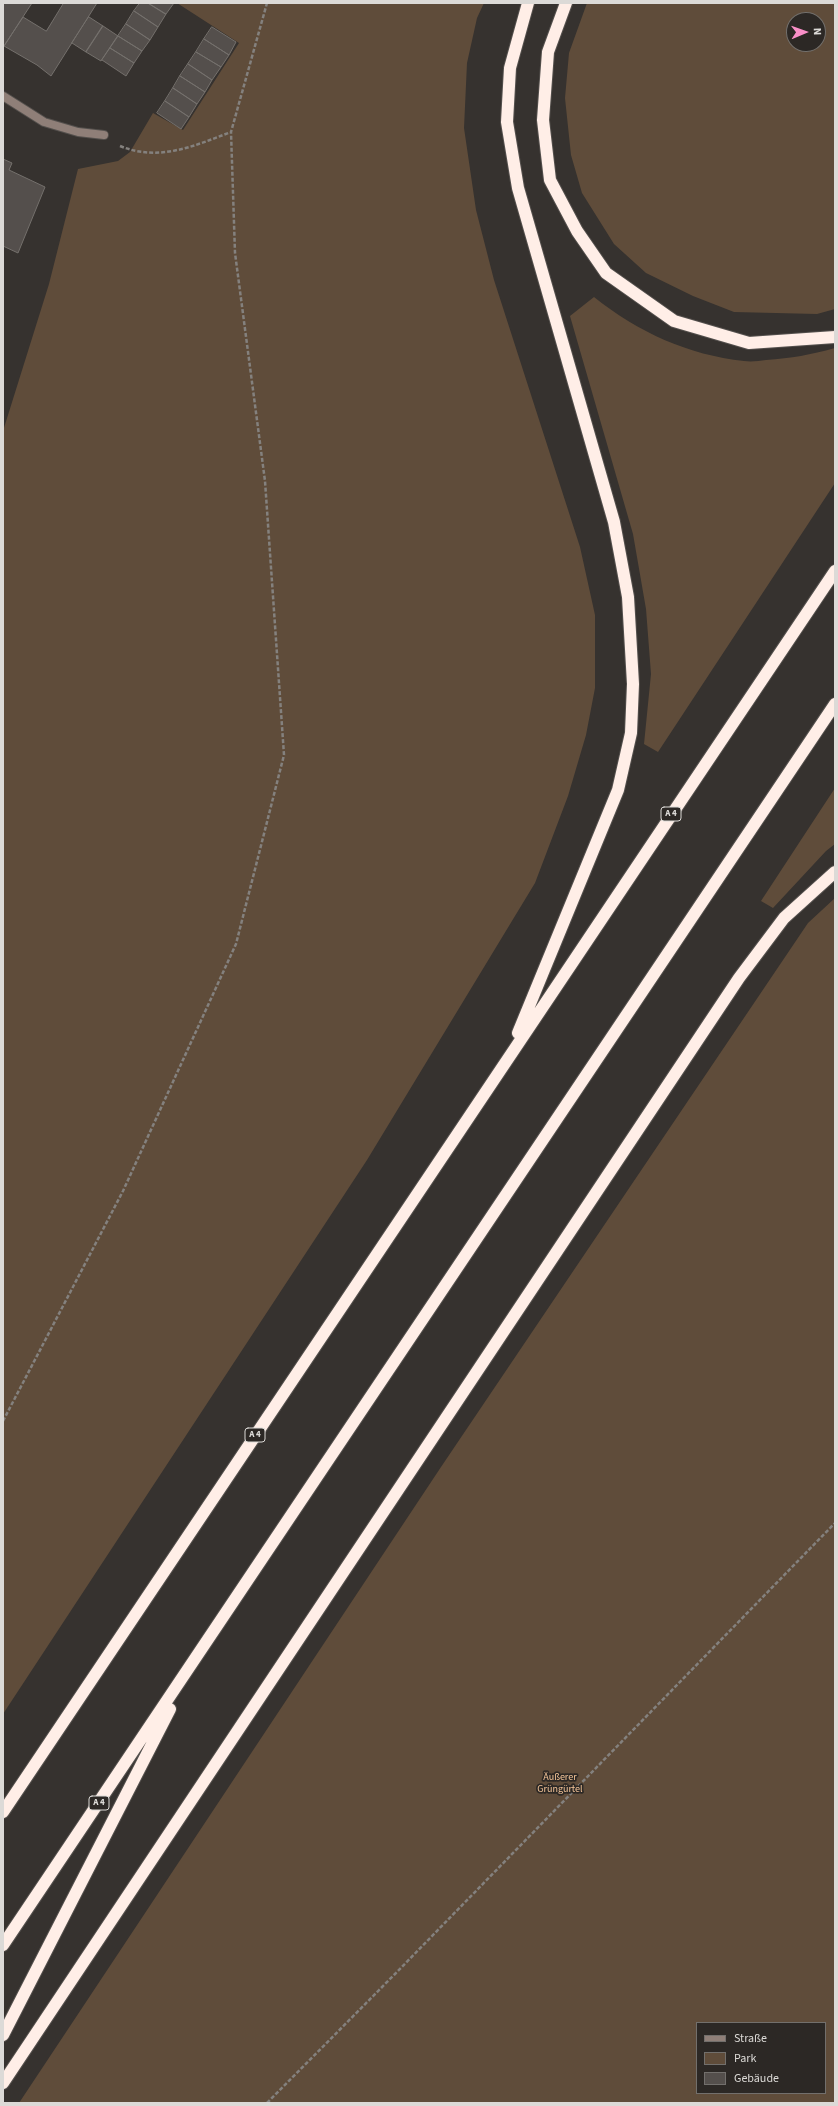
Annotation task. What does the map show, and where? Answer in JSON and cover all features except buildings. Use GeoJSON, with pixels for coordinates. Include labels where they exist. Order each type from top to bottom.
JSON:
{"type":"FeatureCollection","features":[{"type":"Feature","properties":{"kind":"highway"},"geometry":{"type":"LineString","coordinates":[[507,1058],[618,790],[631,733],[633,684],[628,598],[614,522],[518,188],[508,122],[510,68],[528,3]]}},
{"type":"Feature","properties":{"kind":"highway"},"geometry":{"type":"LineString","coordinates":[[566,3],[548,52],[543,120],[550,180],[577,231],[606,272],[674,321],[749,343],[835,337]]}},
{"type":"Feature","properties":{"kind":"highway","name":"A 4"},"geometry":{"type":"LineString","coordinates":[[3,1812],[507,1058],[835,571]]}},
{"type":"Feature","properties":{"kind":"highway","name":"A 4"},"geometry":{"type":"LineString","coordinates":[[3,1945],[835,704]]}},
{"type":"Feature","properties":{"kind":"highway"},"geometry":{"type":"LineString","coordinates":[[3,2083],[739,978],[784,918],[835,872]]}},
{"type":"Feature","properties":{"kind":"highway"},"geometry":{"type":"LineString","coordinates":[[3,2035],[195,1660]]}},
{"type":"Feature","properties":{"kind":"street"},"geometry":{"type":"LineString","coordinates":[[3,96],[44,122],[78,132],[104,135]]}},
{"type":"Feature","properties":{"kind":"path"},"geometry":{"type":"LineString","coordinates":[[3,1421],[123,1191],[236,944],[284,755],[265,481],[235,253],[231,132],[267,3]]}},
{"type":"Feature","properties":{"kind":"path"},"geometry":{"type":"LineString","coordinates":[[104,135],[118,146],[135,153],[156,154],[192,147],[231,132]]}},
{"type":"Feature","properties":{"kind":"path"},"geometry":{"type":"LineString","coordinates":[[267,2103],[405,1964],[835,1523]]}},
{"type":"Feature","properties":{"kind":"green space"},"geometry":{"type":"Polygon","coordinates":[[[177,3],[484,3],[477,18],[467,63],[464,128],[476,210],[494,280],[580,547],[595,615],[595,688],[586,735],[568,796],[535,883],[367,1160],[3,1714],[3,431],[49,284],[78,169],[118,161],[130,152],[153,113],[183,130],[239,43],[177,3]]]}},
{"type":"Feature","properties":{"kind":"green space"},"geometry":{"type":"Polygon","coordinates":[[[587,3],[835,3],[835,309],[817,314],[734,312],[693,296],[646,273],[614,244],[582,193],[571,155],[565,98],[569,53],[587,3]]]}},
{"type":"Feature","properties":{"kind":"green space"},"geometry":{"type":"Polygon","coordinates":[[[594,297],[628,321],[664,340],[723,358],[758,361],[801,356],[835,348],[835,483],[658,752],[644,744],[651,674],[646,609],[633,534],[570,316],[594,297]]]}},
{"type":"Feature","properties":{"kind":"green space"},"geometry":{"type":"Polygon","coordinates":[[[835,788],[835,844],[826,851],[773,908],[761,901],[835,788]]]}},
{"type":"Feature","properties":{"kind":"green space","name":"Äußerer Grüngürtel"},"geometry":{"type":"Polygon","coordinates":[[[835,898],[835,2103],[19,2103],[441,1467],[808,923],[835,898]]]}}]}
